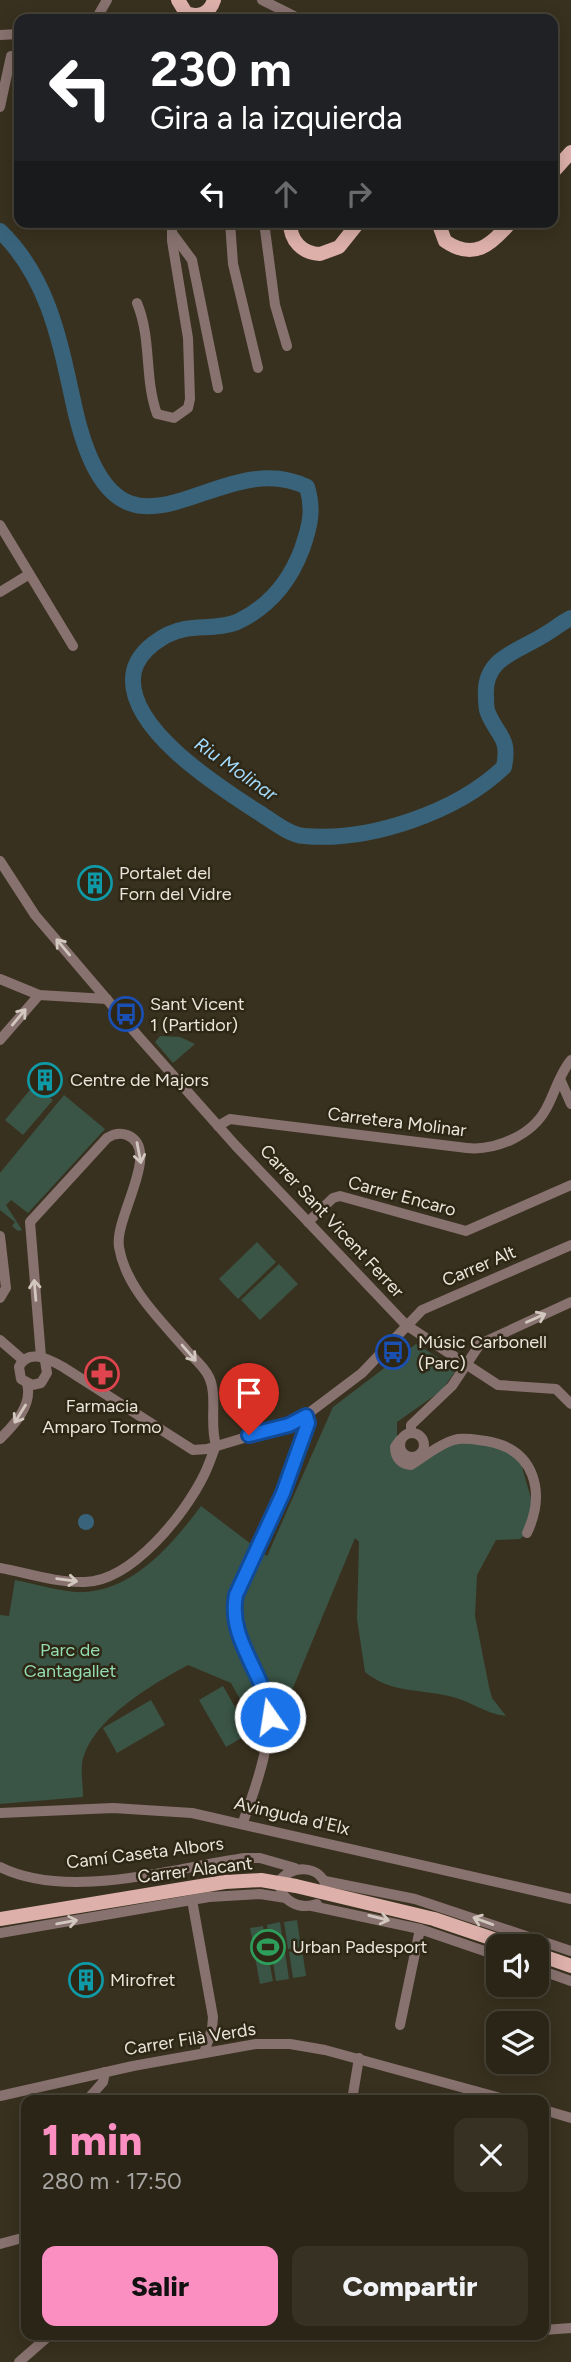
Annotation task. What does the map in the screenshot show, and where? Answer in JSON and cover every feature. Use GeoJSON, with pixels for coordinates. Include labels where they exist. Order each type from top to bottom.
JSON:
{"type":"FeatureCollection","features":[{"type":"Feature","properties":{"kind":"main road"},"geometry":{"type":"LineString","coordinates":[[558,166],[571,152]]}},
{"type":"Feature","properties":{"kind":"main road"},"geometry":{"type":"LineString","coordinates":[[290,228],[291,234],[299,246],[320,254],[339,247],[354,228]]}},
{"type":"Feature","properties":{"kind":"main road"},"geometry":{"type":"LineString","coordinates":[[440,228],[445,241],[464,251],[475,252],[488,246],[505,228]]}},
{"type":"Feature","properties":{"kind":"main road","name":"Carrer Alacant"},"geometry":{"type":"LineString","coordinates":[[0,1919],[225,1882],[261,1880],[433,1919],[486,1937]]}},
{"type":"Feature","properties":{"kind":"main road"},"geometry":{"type":"LineString","coordinates":[[549,1958],[571,1966]]}},
{"type":"Feature","properties":{"kind":"street"},"geometry":{"type":"LineString","coordinates":[[262,0],[290,14]]}},
{"type":"Feature","properties":{"kind":"street"},"geometry":{"type":"LineString","coordinates":[[0,107],[4,70],[11,57]]}},
{"type":"Feature","properties":{"kind":"street"},"geometry":{"type":"LineString","coordinates":[[137,303],[148,341],[150,386],[157,414],[174,418],[188,408],[190,399],[188,338],[171,228]]}},
{"type":"Feature","properties":{"kind":"street"},"geometry":{"type":"LineString","coordinates":[[172,228],[192,260],[218,388]]}},
{"type":"Feature","properties":{"kind":"street"},"geometry":{"type":"LineString","coordinates":[[231,228],[237,286],[257,368]]}},
{"type":"Feature","properties":{"kind":"street"},"geometry":{"type":"LineString","coordinates":[[265,228],[275,305],[288,346]]}},
{"type":"Feature","properties":{"kind":"street"},"geometry":{"type":"LineString","coordinates":[[0,525],[73,646]]}},
{"type":"Feature","properties":{"kind":"street"},"geometry":{"type":"LineString","coordinates":[[0,592],[28,575]]}},
{"type":"Feature","properties":{"kind":"street","name":"Carrer Sant Vicent Ferrer"},"geometry":{"type":"LineString","coordinates":[[0,861],[35,915],[107,999],[219,1126],[407,1325],[498,1385],[556,1389],[571,1404]]}},
{"type":"Feature","properties":{"kind":"street"},"geometry":{"type":"LineString","coordinates":[[0,979],[38,995],[107,999]]}},
{"type":"Feature","properties":{"kind":"street"},"geometry":{"type":"LineString","coordinates":[[0,1040],[38,995]]}},
{"type":"Feature","properties":{"kind":"street","name":"Carretera Molinar"},"geometry":{"type":"LineString","coordinates":[[219,1126],[230,1119],[483,1148],[509,1140],[528,1129],[543,1114],[571,1060]]}},
{"type":"Feature","properties":{"kind":"street"},"geometry":{"type":"LineString","coordinates":[[560,1079],[571,1104]]}},
{"type":"Feature","properties":{"kind":"street"},"geometry":{"type":"LineString","coordinates":[[0,1567],[87,1582],[118,1572],[136,1560],[168,1527],[206,1470],[216,1445],[209,1377],[147,1304],[130,1277],[119,1248],[120,1221],[142,1162],[139,1145],[128,1135],[120,1133],[107,1138],[30,1222],[43,1359],[48,1369],[45,1379],[37,1384],[27,1384]]}},
{"type":"Feature","properties":{"kind":"street","name":"Carrer Encaro"},"geometry":{"type":"LineString","coordinates":[[308,1222],[333,1198],[340,1196],[466,1231],[571,1185]]}},
{"type":"Feature","properties":{"kind":"street"},"geometry":{"type":"LineString","coordinates":[[0,1237],[6,1288],[0,1298]]}},
{"type":"Feature","properties":{"kind":"street","name":"Carrer Alt"},"geometry":{"type":"LineString","coordinates":[[193,1450],[289,1425],[306,1416],[362,1373],[422,1310],[571,1245]]}},
{"type":"Feature","properties":{"kind":"street"},"geometry":{"type":"LineString","coordinates":[[411,1432],[411,1424],[453,1386],[480,1344],[571,1302]]}},
{"type":"Feature","properties":{"kind":"street"},"geometry":{"type":"LineString","coordinates":[[0,1340],[23,1360]]}},
{"type":"Feature","properties":{"kind":"street"},"geometry":{"type":"LineString","coordinates":[[0,1439],[29,1398],[27,1384],[18,1372],[23,1360],[32,1356],[63,1367],[193,1450],[203,1460],[206,1470]]}},
{"type":"Feature","properties":{"kind":"street"},"geometry":{"type":"LineString","coordinates":[[243,1822],[270,1717],[265,1689],[243,1646],[233,1610],[241,1582],[283,1493],[308,1429],[306,1416]]}},
{"type":"Feature","properties":{"kind":"street"},"geometry":{"type":"LineString","coordinates":[[400,1440],[404,1454],[411,1457],[419,1455],[424,1448],[423,1439],[411,1432]]}},
{"type":"Feature","properties":{"kind":"street"},"geometry":{"type":"LineString","coordinates":[[411,1432],[395,1447],[396,1456],[402,1463],[411,1465],[454,1440],[476,1440],[510,1448],[523,1458],[538,1496],[527,1533]]}},
{"type":"Feature","properties":{"kind":"street","name":"Avinguda d'Elx"},"geometry":{"type":"LineString","coordinates":[[0,1813],[131,1808],[192,1813],[243,1822],[571,1899]]}},
{"type":"Feature","properties":{"kind":"street","name":"Camí Caseta Albors"},"geometry":{"type":"LineString","coordinates":[[0,1867],[31,1879],[65,1882],[246,1858],[268,1860],[314,1872],[321,1895]]}},
{"type":"Feature","properties":{"kind":"street"},"geometry":{"type":"LineString","coordinates":[[283,1887],[295,1868]]}},
{"type":"Feature","properties":{"kind":"street","name":"Carrer Alacant"},"geometry":{"type":"LineString","coordinates":[[0,1933],[231,1894],[274,1895],[283,1887]]}},
{"type":"Feature","properties":{"kind":"street","name":"Carrer Alacant"},"geometry":{"type":"LineString","coordinates":[[321,1895],[486,1952]]}},
{"type":"Feature","properties":{"kind":"street","name":"Carrer Alacant"},"geometry":{"type":"LineString","coordinates":[[321,1895],[415,1899],[571,1951]]}},
{"type":"Feature","properties":{"kind":"street"},"geometry":{"type":"LineString","coordinates":[[192,1900],[213,2017],[204,2053]]}},
{"type":"Feature","properties":{"kind":"street"},"geometry":{"type":"LineString","coordinates":[[400,2025],[420,1929]]}},
{"type":"Feature","properties":{"kind":"street"},"geometry":{"type":"LineString","coordinates":[[549,1973],[571,1981]]}},
{"type":"Feature","properties":{"kind":"street","name":"Carrer Filà Verds"},"geometry":{"type":"LineString","coordinates":[[0,2096],[105,2072],[256,2044],[290,2044],[359,2058],[490,2095]]}},
{"type":"Feature","properties":{"kind":"street"},"geometry":{"type":"LineString","coordinates":[[353,2095],[359,2058]]}},
{"type":"Feature","properties":{"kind":"street"},"geometry":{"type":"LineString","coordinates":[[91,2095],[103,2082],[105,2072]]}},
{"type":"Feature","properties":{"kind":"street"},"geometry":{"type":"LineString","coordinates":[[549,2111],[571,2118]]}},
{"type":"Feature","properties":{"kind":"street"},"geometry":{"type":"LineString","coordinates":[[0,2245],[21,2239]]}},
{"type":"Feature","properties":{"kind":"street"},"geometry":{"type":"LineString","coordinates":[[549,2330],[571,2328]]}},
{"type":"Feature","properties":{"kind":"street"},"geometry":{"type":"LineString","coordinates":[[19,2362],[44,2340]]}},
{"type":"Feature","properties":{"kind":"green space"},"geometry":{"type":"Polygon","coordinates":[[[160,1036],[180,1037],[195,1044],[173,1063],[155,1042],[160,1036]]]}},
{"type":"Feature","properties":{"kind":"green space"},"geometry":{"type":"Polygon","coordinates":[[[34,1085],[53,1100],[23,1135],[5,1120],[34,1085]]]}},
{"type":"Feature","properties":{"kind":"green space"},"geometry":{"type":"Polygon","coordinates":[[[64,1095],[105,1129],[28,1213],[11,1200],[6,1205],[22,1230],[18,1231],[12,1226],[15,1222],[0,1210],[0,1173],[64,1095]]]}},
{"type":"Feature","properties":{"kind":"green space"},"geometry":{"type":"Polygon","coordinates":[[[257,1242],[276,1262],[238,1299],[219,1279],[257,1242]]]}},
{"type":"Feature","properties":{"kind":"green space"},"geometry":{"type":"Polygon","coordinates":[[[279,1264],[298,1284],[260,1320],[241,1300],[279,1264]]]}},
{"type":"Feature","properties":{"kind":"green space","name":"Parc de Cantagallet"},"geometry":{"type":"Polygon","coordinates":[[[416,1344],[457,1369],[441,1391],[397,1422],[397,1452],[402,1459],[412,1461],[460,1440],[505,1447],[521,1464],[533,1505],[527,1533],[520,1539],[496,1540],[477,1575],[475,1616],[489,1687],[492,1698],[506,1716],[491,1713],[449,1696],[385,1684],[365,1672],[357,1619],[359,1542],[355,1538],[283,1712],[262,1715],[257,1740],[252,1721],[231,1683],[188,1665],[140,1694],[96,1733],[82,1764],[83,1797],[0,1804],[0,1615],[9,1616],[15,1580],[75,1592],[95,1591],[114,1585],[131,1577],[162,1552],[201,1506],[267,1556],[333,1407],[416,1344]]]}},
{"type":"Feature","properties":{"kind":"green space"},"geometry":{"type":"Polygon","coordinates":[[[223,1686],[250,1733],[226,1747],[199,1700],[223,1686]]]}},
{"type":"Feature","properties":{"kind":"green space"},"geometry":{"type":"Polygon","coordinates":[[[151,1700],[165,1725],[117,1753],[103,1728],[151,1700]]]}},
{"type":"Feature","properties":{"kind":"green space"},"geometry":{"type":"Polygon","coordinates":[[[297,1920],[301,1947],[288,1949],[284,1922],[297,1920]]]}},
{"type":"Feature","properties":{"kind":"green space"},"geometry":{"type":"Polygon","coordinates":[[[280,1922],[284,1949],[271,1951],[267,1925],[280,1922]]]}},
{"type":"Feature","properties":{"kind":"green space"},"geometry":{"type":"Polygon","coordinates":[[[263,1926],[268,1952],[255,1954],[250,1928],[263,1926]]]}},
{"type":"Feature","properties":{"kind":"green space"},"geometry":{"type":"Polygon","coordinates":[[[302,1949],[306,1976],[293,1978],[289,1952],[302,1949]]]}},
{"type":"Feature","properties":{"kind":"green space"},"geometry":{"type":"Polygon","coordinates":[[[285,1952],[289,1979],[276,1981],[272,1955],[285,1952]]]}},
{"type":"Feature","properties":{"kind":"green space"},"geometry":{"type":"Polygon","coordinates":[[[268,1955],[273,1981],[260,1984],[255,1957],[268,1955]]]}},
{"type":"Feature","properties":{"kind":"water"},"geometry":{"type":"Polygon","coordinates":[[[83,1514],[89,1514],[94,1522],[92,1528],[83,1530],[78,1525],[78,1519],[83,1514]]]}},
{"type":"Feature","properties":{"kind":"waterway","name":"Riu Molinar"},"geometry":{"type":"LineString","coordinates":[[0,231],[17,250],[43,293],[59,340],[76,414],[95,468],[118,497],[145,506],[174,503],[238,482],[273,478],[307,487],[311,511],[307,533],[297,561],[277,592],[259,609],[237,622],[224,626],[185,629],[169,634],[141,656],[134,671],[134,692],[143,713],[177,753],[220,787],[280,827],[304,836],[330,837],[384,829],[411,821],[462,798],[504,767],[504,743],[486,705],[490,673],[504,658],[571,618]]}},
{"type":"Feature","properties":{"kind":"place","name":"Portalet del Forn del Vidre"},"geometry":{"type":"Point","coordinates":[95,883]}},
{"type":"Feature","properties":{"kind":"place","name":"Sant Vicent 1 (Partidor)"},"geometry":{"type":"Point","coordinates":[126,1014]}},
{"type":"Feature","properties":{"kind":"place","name":"Centre de Majors"},"geometry":{"type":"Point","coordinates":[45,1080]}},
{"type":"Feature","properties":{"kind":"place","name":"Músic Carbonell (Parc)"},"geometry":{"type":"Point","coordinates":[393,1352]}},
{"type":"Feature","properties":{"kind":"place","name":"Farmacia Amparo Tormo"},"geometry":{"type":"Point","coordinates":[102,1374]}},
{"type":"Feature","properties":{"kind":"place","name":"Urban Padesport"},"geometry":{"type":"Point","coordinates":[268,1947]}},
{"type":"Feature","properties":{"kind":"place","name":"Mirofret"},"geometry":{"type":"Point","coordinates":[86,1980]}},
{"type":"Feature","properties":{"kind":"route"},"geometry":{"type":"LineString","coordinates":[[249,1435],[289,1425],[306,1416],[308,1423],[283,1493],[241,1582],[233,1610],[243,1646],[265,1689],[270,1717]]}}]}
